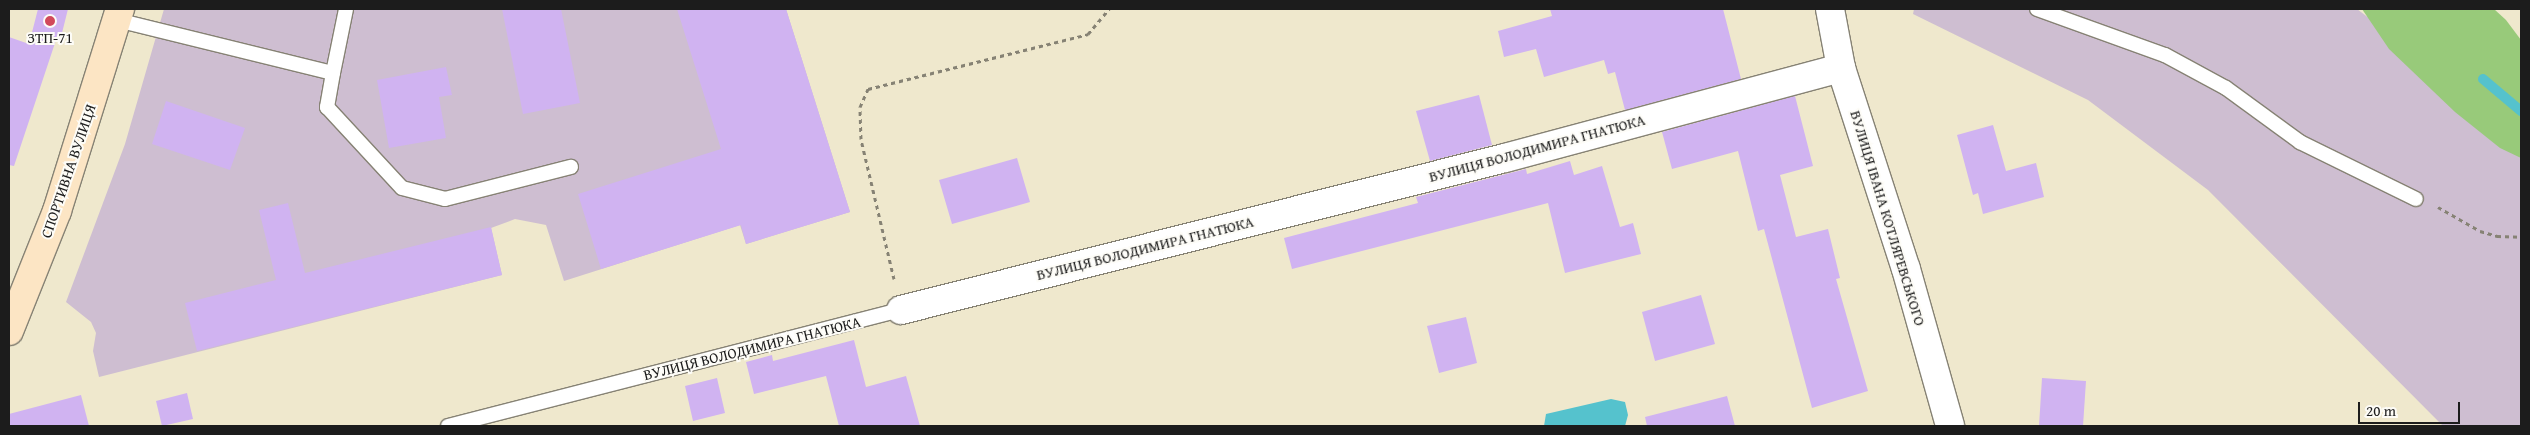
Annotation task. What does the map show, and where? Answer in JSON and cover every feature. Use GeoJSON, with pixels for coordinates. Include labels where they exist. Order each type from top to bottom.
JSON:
{"type":"FeatureCollection","features":[{"type":"Feature","properties":{"kind":"street","name":"ВУЛИЦЯ ІВАНА КОТЛЯРЕВСЬКОГО"},"geometry":{"type":"LineString","coordinates":[[1830,9],[1841,68],[1906,269],[1950,426]]}},
{"type":"Feature","properties":{"kind":"street","name":"СПОРТИВНА ВУЛИЦЯ"},"geometry":{"type":"LineString","coordinates":[[9,331],[56,211],[118,15]]}},
{"type":"Feature","properties":{"kind":"street","name":"ВУЛИЦЯ ВОЛОДИМИРА ГНАТЮКА"},"geometry":{"type":"LineString","coordinates":[[901,310],[1495,160],[1841,68]]}},
{"type":"Feature","properties":{"kind":"lane"},"geometry":{"type":"LineString","coordinates":[[346,9],[327,106],[402,188],[445,199],[571,167]]}},
{"type":"Feature","properties":{"kind":"lane"},"geometry":{"type":"LineString","coordinates":[[2038,9],[2166,55],[2226,88],[2300,142],[2416,199]]}},
{"type":"Feature","properties":{"kind":"lane"},"geometry":{"type":"LineString","coordinates":[[118,15],[333,73]]}},
{"type":"Feature","properties":{"kind":"lane","name":"ВУЛИЦЯ ВОЛОДИМИРА ГНАТЮКА"},"geometry":{"type":"LineString","coordinates":[[448,426],[901,310]]}},
{"type":"Feature","properties":{"kind":"path"},"geometry":{"type":"LineString","coordinates":[[901,310],[861,139],[860,107],[868,89],[1088,34],[1109,9]]}},
{"type":"Feature","properties":{"kind":"path"},"geometry":{"type":"LineString","coordinates":[[2416,199],[2446,211],[2480,231],[2497,236],[2521,237]]}},
{"type":"Feature","properties":{"kind":"shaded area"},"geometry":{"type":"Polygon","coordinates":[[[164,9],[786,9],[850,212],[746,244],[740,225],[564,281],[546,225],[515,219],[491,228],[502,275],[99,377],[93,351],[96,333],[91,322],[66,302],[125,144],[164,9]]]}},
{"type":"Feature","properties":{"kind":"shaded area"},"geometry":{"type":"Polygon","coordinates":[[[1914,9],[2357,9],[2521,134],[2521,426],[2443,426],[2208,190],[2088,100],[1913,14],[1914,9]]]}},
{"type":"Feature","properties":{"kind":"green space"},"geometry":{"type":"Polygon","coordinates":[[[2362,9],[2494,9],[2506,20],[2521,40],[2521,158],[2500,148],[2455,112],[2389,49],[2362,9]]]}},
{"type":"Feature","properties":{"kind":"water"},"geometry":{"type":"Polygon","coordinates":[[[1611,399],[1625,402],[1628,415],[1625,426],[1544,426],[1546,414],[1611,399]]]}},
{"type":"Feature","properties":{"kind":"building"},"geometry":{"type":"Polygon","coordinates":[[[38,9],[68,9],[60,41],[56,40],[14,166],[9,165],[9,37],[29,44],[38,9]]]}},
{"type":"Feature","properties":{"kind":"building"},"geometry":{"type":"Polygon","coordinates":[[[502,9],[561,9],[580,103],[523,114],[502,9]]]}},
{"type":"Feature","properties":{"kind":"building"},"geometry":{"type":"Polygon","coordinates":[[[677,9],[786,9],[850,212],[746,244],[741,225],[601,269],[578,194],[721,149],[677,9]]]}},
{"type":"Feature","properties":{"kind":"building"},"geometry":{"type":"Polygon","coordinates":[[[1550,9],[1723,9],[1741,79],[1625,110],[1615,72],[1608,74],[1604,60],[1544,77],[1536,49],[1504,57],[1498,31],[1552,16],[1550,9]]]}},
{"type":"Feature","properties":{"kind":"building"},"geometry":{"type":"Polygon","coordinates":[[[446,67],[452,95],[439,97],[446,138],[389,148],[377,80],[446,67]]]}},
{"type":"Feature","properties":{"kind":"building"},"geometry":{"type":"Polygon","coordinates":[[[1479,95],[1492,145],[1430,161],[1416,111],[1479,95]]]}},
{"type":"Feature","properties":{"kind":"building"},"geometry":{"type":"Polygon","coordinates":[[[1795,96],[1813,166],[1780,175],[1796,237],[1828,229],[1840,278],[1836,279],[1868,391],[1812,408],[1764,229],[1758,231],[1738,151],[1672,169],[1662,132],[1795,96]]]}},
{"type":"Feature","properties":{"kind":"building"},"geometry":{"type":"Polygon","coordinates":[[[166,101],[245,128],[230,170],[152,144],[166,101]]]}},
{"type":"Feature","properties":{"kind":"building"},"geometry":{"type":"Polygon","coordinates":[[[1993,125],[2006,171],[2036,163],[2044,197],[1983,214],[1978,193],[1973,195],[1957,135],[1993,125]]]}},
{"type":"Feature","properties":{"kind":"building"},"geometry":{"type":"Polygon","coordinates":[[[1017,158],[1030,202],[952,224],[939,180],[1017,158]]]}},
{"type":"Feature","properties":{"kind":"building"},"geometry":{"type":"Polygon","coordinates":[[[1570,161],[1574,175],[1602,166],[1620,227],[1633,223],[1641,254],[1565,273],[1548,203],[1292,269],[1284,238],[1418,203],[1416,197],[1526,169],[1527,174],[1570,161]]]}},
{"type":"Feature","properties":{"kind":"building"},"geometry":{"type":"Polygon","coordinates":[[[288,203],[305,273],[491,227],[502,275],[197,351],[185,303],[276,280],[259,210],[288,203]]]}},
{"type":"Feature","properties":{"kind":"building"},"geometry":{"type":"Polygon","coordinates":[[[1701,295],[1715,344],[1655,361],[1642,312],[1701,295]]]}},
{"type":"Feature","properties":{"kind":"building"},"geometry":{"type":"Polygon","coordinates":[[[1466,317],[1477,363],[1439,373],[1427,326],[1466,317]]]}},
{"type":"Feature","properties":{"kind":"building"},"geometry":{"type":"Polygon","coordinates":[[[854,340],[866,387],[906,376],[920,426],[839,426],[826,376],[754,394],[746,362],[772,355],[773,361],[854,340]]]}},
{"type":"Feature","properties":{"kind":"building"},"geometry":{"type":"Polygon","coordinates":[[[717,378],[725,413],[693,421],[685,386],[717,378]]]}},
{"type":"Feature","properties":{"kind":"building"},"geometry":{"type":"Polygon","coordinates":[[[2042,378],[2086,381],[2083,426],[2039,426],[2042,378]]]}},
{"type":"Feature","properties":{"kind":"building"},"geometry":{"type":"Polygon","coordinates":[[[187,393],[193,419],[162,426],[156,401],[187,393]]]}},
{"type":"Feature","properties":{"kind":"building"},"geometry":{"type":"Polygon","coordinates":[[[81,395],[89,426],[9,426],[9,414],[81,395]]]}},
{"type":"Feature","properties":{"kind":"building"},"geometry":{"type":"Polygon","coordinates":[[[1727,396],[1735,426],[1647,426],[1645,417],[1727,396]]]}},
{"type":"Feature","properties":{"kind":"waterway"},"geometry":{"type":"LineString","coordinates":[[2483,79],[2521,111]]}},
{"type":"Feature","properties":{"kind":"place","name":"ЗТП-71"},"geometry":{"type":"Point","coordinates":[50,21]}}]}
